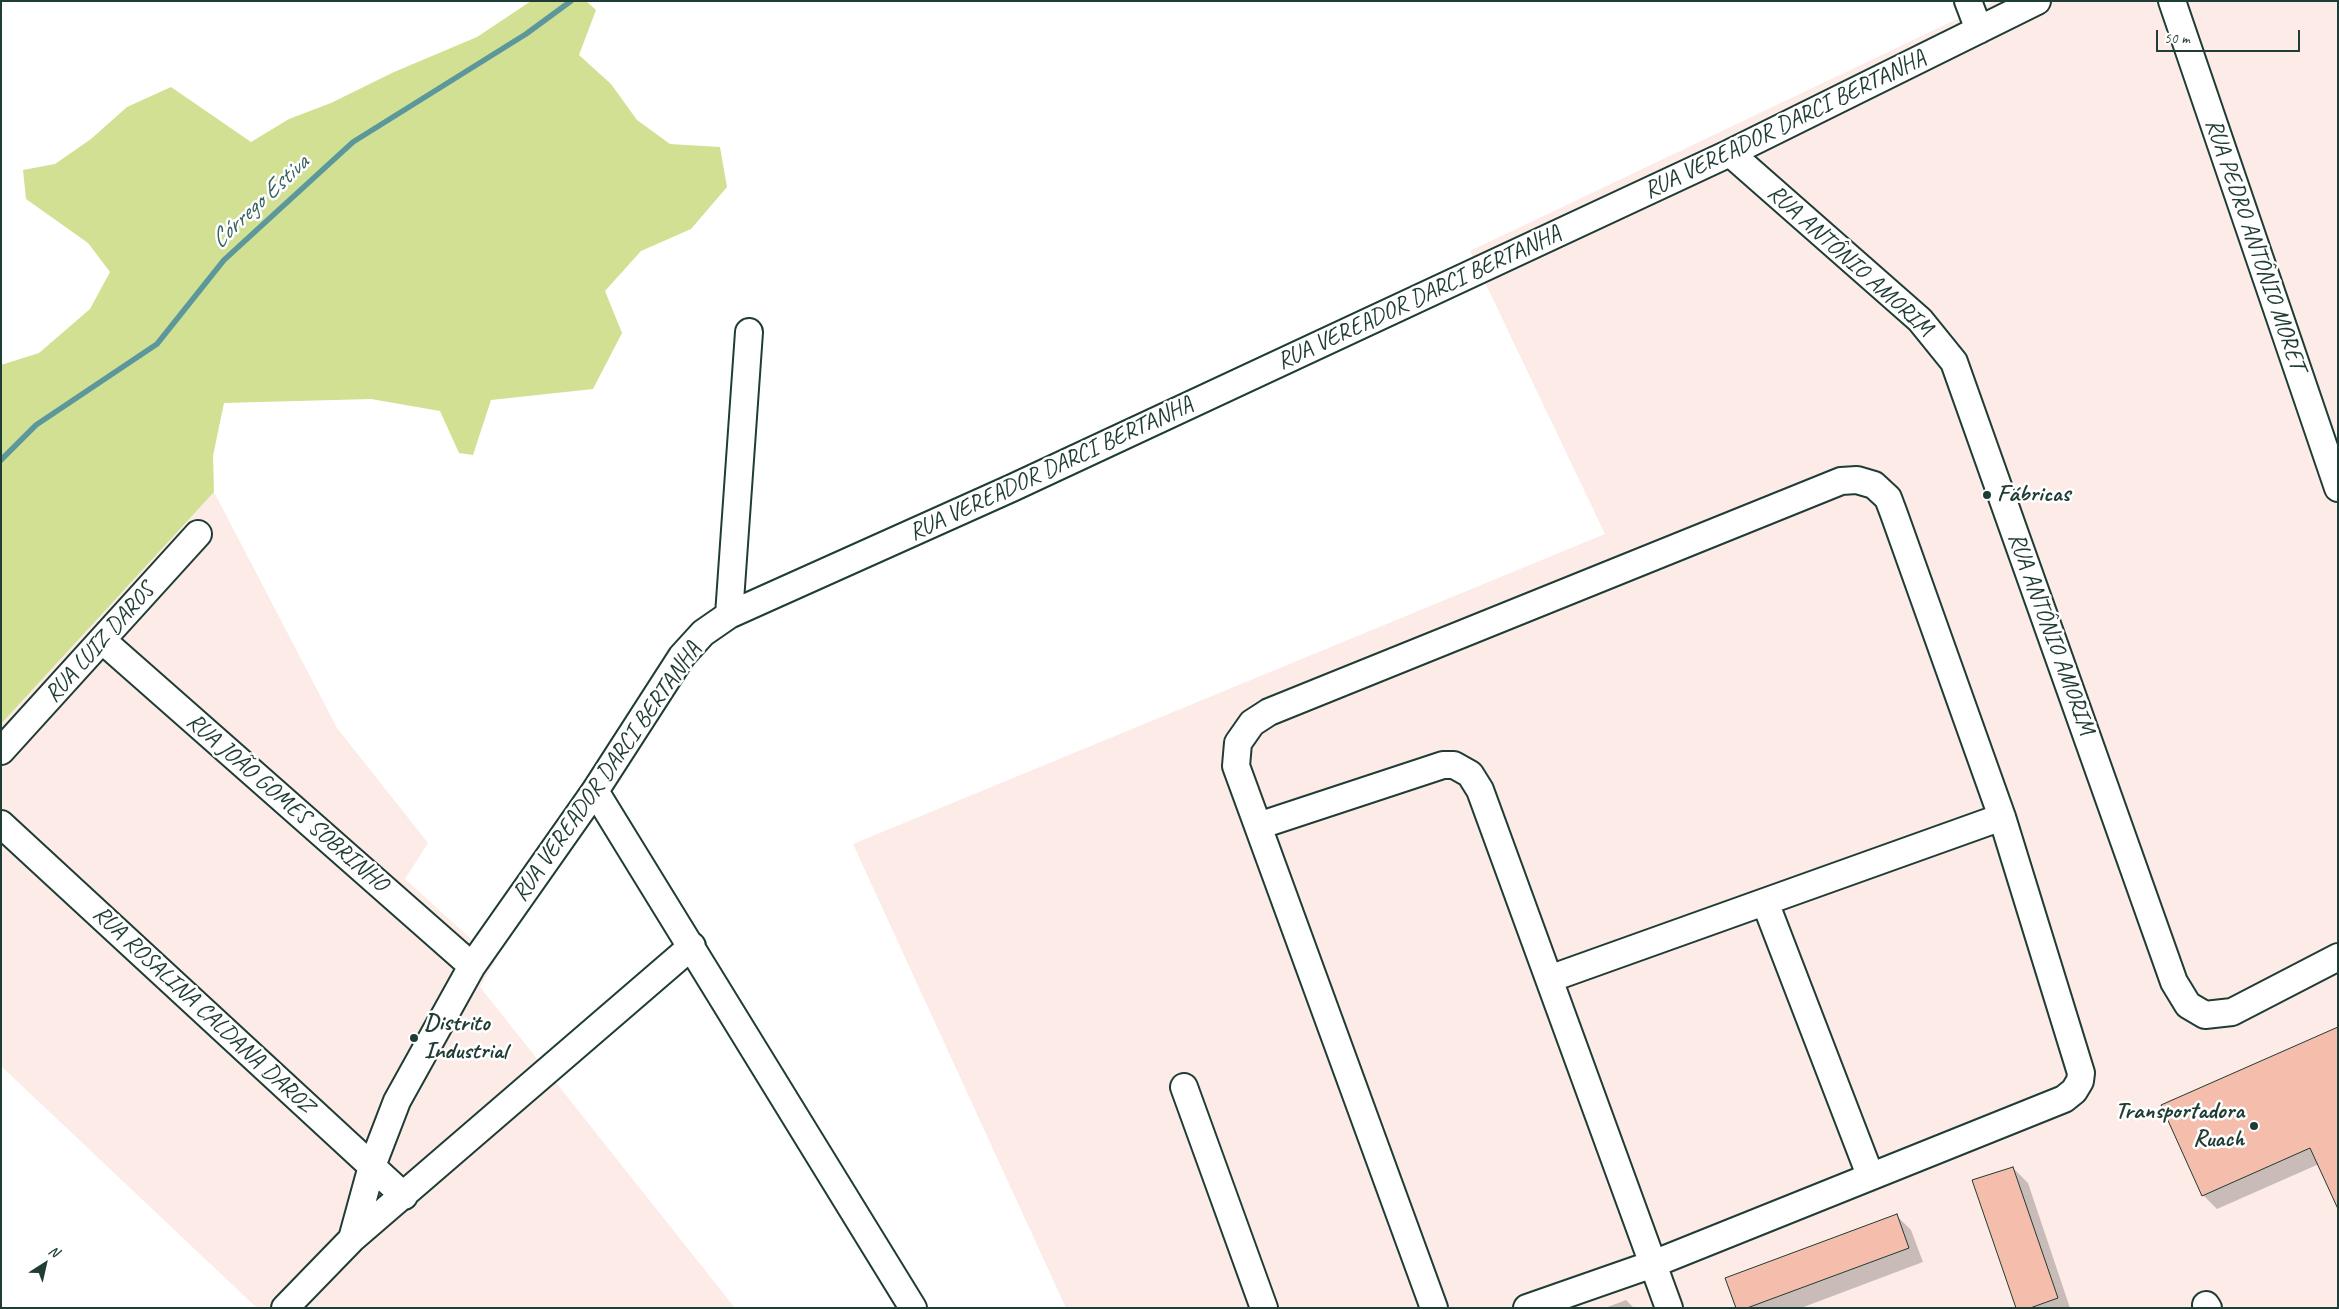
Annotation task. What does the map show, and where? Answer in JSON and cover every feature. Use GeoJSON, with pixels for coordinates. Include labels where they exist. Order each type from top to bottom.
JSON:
{"type":"FeatureCollection","features":[{"type":"Feature","properties":{"kind":"street"},"geometry":{"type":"LineString","coordinates":[[1968,1],[1978,30]]}},
{"type":"Feature","properties":{"kind":"street","name":"RUA VEREADOR DARCI BERTANHA"},"geometry":{"type":"LineString","coordinates":[[352,1239],[372,1166],[397,1101],[472,966],[595,790],[682,656],[703,633],[729,615],[1021,484],[1730,153],[2037,1]]}},
{"type":"Feature","properties":{"kind":"street","name":"RUA PEDRO ANTÔNIO MORET"},"geometry":{"type":"LineString","coordinates":[[2172,1],[2338,488]]}},
{"type":"Feature","properties":{"kind":"street","name":"RUA ANTÔNIO AMORIM"},"geometry":{"type":"LineString","coordinates":[[1730,153],[1920,320],[1954,362],[2174,982],[2188,1006],[2206,1015],[2232,1012],[2338,957]]}},
{"type":"Feature","properties":{"kind":"street"},"geometry":{"type":"LineString","coordinates":[[729,615],[749,332]]}},
{"type":"Feature","properties":{"kind":"street"},"geometry":{"type":"LineString","coordinates":[[1434,1308],[1236,766],[1238,742],[1252,723],[1269,712],[1841,481],[1856,480],[1874,485],[1888,498],[2002,818],[2081,1073],[2080,1081],[2074,1091],[2064,1099],[1870,1175],[1653,1264],[1528,1308]]}},
{"type":"Feature","properties":{"kind":"street","name":"RUA LUIZ DAROS"},"geometry":{"type":"LineString","coordinates":[[1,751],[198,534]]}},
{"type":"Feature","properties":{"kind":"street","name":"RUA JOÃO GOMES SOBRINHO"},"geometry":{"type":"LineString","coordinates":[[102,640],[472,966]]}},
{"type":"Feature","properties":{"kind":"street"},"geometry":{"type":"LineString","coordinates":[[1258,826],[1443,764],[1454,765],[1470,774],[1480,790],[1669,1308]]}},
{"type":"Feature","properties":{"kind":"street"},"geometry":{"type":"LineString","coordinates":[[595,790],[913,1308]]}},
{"type":"Feature","properties":{"kind":"street"},"geometry":{"type":"LineString","coordinates":[[1549,979],[2002,818]]}},
{"type":"Feature","properties":{"kind":"street","name":"RUA ROSALINA CALDANA DAROZ"},"geometry":{"type":"LineString","coordinates":[[1,824],[404,1196]]}},
{"type":"Feature","properties":{"kind":"street"},"geometry":{"type":"LineString","coordinates":[[1765,902],[1870,1175]]}},
{"type":"Feature","properties":{"kind":"street","name":"RUA VEREADOR DARCI BERTANHA"},"geometry":{"type":"LineString","coordinates":[[285,1308],[352,1239],[692,946]]}},
{"type":"Feature","properties":{"kind":"street"},"geometry":{"type":"LineString","coordinates":[[1184,1087],[1264,1308]]}},
{"type":"Feature","properties":{"kind":"shaded area"},"geometry":{"type":"Polygon","coordinates":[[[1995,1],[2338,1],[2338,1308],[1066,1308],[853,844],[1605,534],[1470,251],[1995,1]]]}},
{"type":"Feature","properties":{"kind":"shaded area","name":"Distrito Industrial"},"geometry":{"type":"Polygon","coordinates":[[[214,492],[337,728],[428,843],[405,879],[495,961],[480,987],[735,1308],[257,1308],[1,1066],[1,724],[214,492]]]}},
{"type":"Feature","properties":{"kind":"green space"},"geometry":{"type":"Polygon","coordinates":[[[531,1],[586,1],[596,10],[579,55],[611,84],[637,120],[670,144],[720,147],[727,187],[691,229],[641,251],[605,291],[622,333],[593,389],[491,400],[473,455],[459,453],[440,411],[371,399],[224,403],[213,456],[214,492],[1,724],[1,365],[39,353],[90,309],[110,272],[88,243],[26,199],[23,170],[55,164],[91,139],[127,107],[171,87],[251,142],[289,119],[331,103],[394,72],[477,37],[531,1]]]}},
{"type":"Feature","properties":{"kind":"building","name":"Transportadora Ruach"},"geometry":{"type":"Polygon","coordinates":[[[2338,1027],[2338,1209],[2310,1148],[2202,1196],[2161,1105],[2338,1027]]]}},
{"type":"Feature","properties":{"kind":"building"},"geometry":{"type":"Polygon","coordinates":[[[2013,1167],[2058,1298],[2030,1308],[2016,1308],[1972,1180],[2013,1167]]]}},
{"type":"Feature","properties":{"kind":"building"},"geometry":{"type":"Polygon","coordinates":[[[1897,1214],[1909,1248],[1747,1308],[1736,1308],[1725,1278],[1897,1214]]]}},
{"type":"Feature","properties":{"kind":"waterway","name":"Córrego Estiva"},"geometry":{"type":"LineString","coordinates":[[1,460],[36,425],[157,344],[224,260],[353,142],[526,34],[571,1]]}},
{"type":"Feature","properties":{"kind":"place","name":"Fábricas"},"geometry":{"type":"Point","coordinates":[1987,495]}},
{"type":"Feature","properties":{"kind":"place","name":"Distrito Industrial"},"geometry":{"type":"Point","coordinates":[414,1038]}},
{"type":"Feature","properties":{"kind":"place","name":"Transportadora Ruach"},"geometry":{"type":"Point","coordinates":[2254,1126]}}]}
